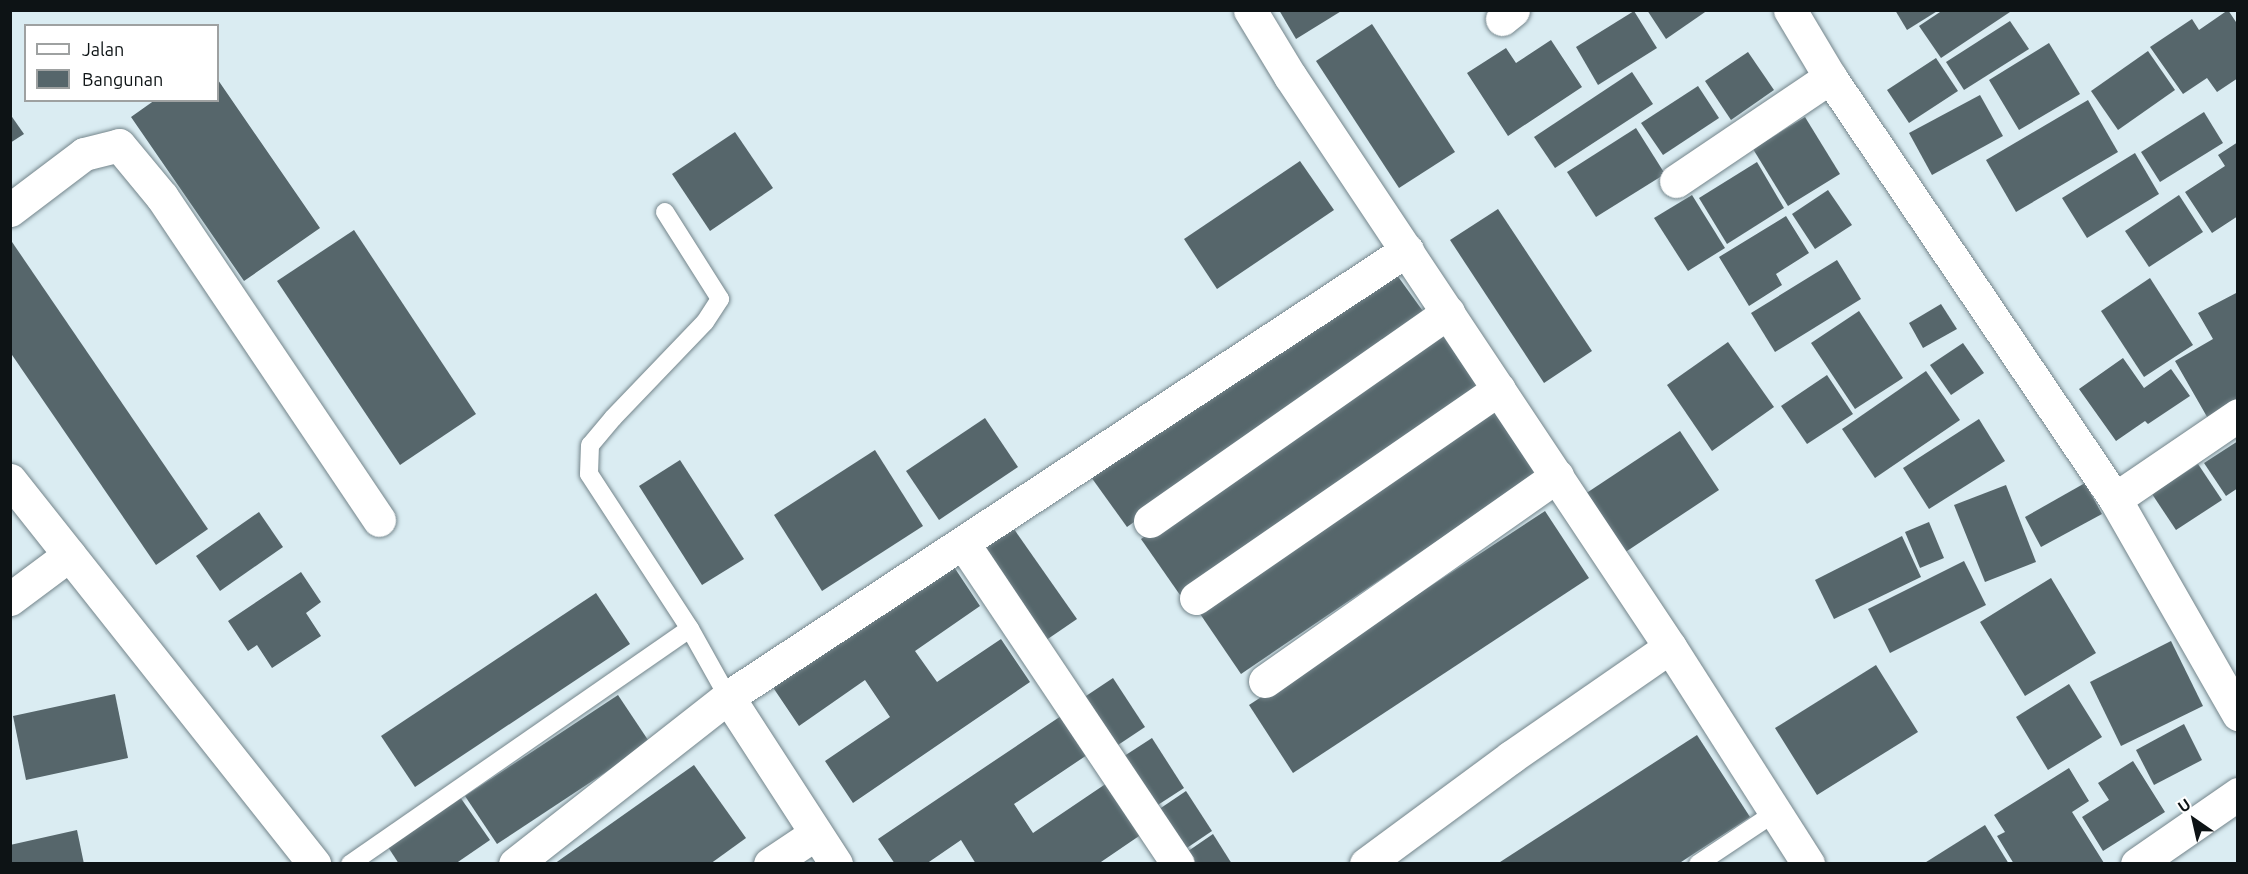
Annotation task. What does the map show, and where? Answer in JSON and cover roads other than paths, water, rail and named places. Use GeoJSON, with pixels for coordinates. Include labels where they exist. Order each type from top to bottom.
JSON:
{"type":"FeatureCollection","features":[{"type":"Feature","properties":{"kind":"street"},"geometry":{"type":"LineString","coordinates":[[1250,10],[1290,76],[1670,647],[1808,864]]}},
{"type":"Feature","properties":{"kind":"street"},"geometry":{"type":"LineString","coordinates":[[1790,10],[1830,77],[2115,499],[2238,714]]}},
{"type":"Feature","properties":{"kind":"street"},"geometry":{"type":"LineString","coordinates":[[1676,181],[1830,77]]}},
{"type":"Feature","properties":{"kind":"street"},"geometry":{"type":"LineString","coordinates":[[10,210],[84,154],[119,145],[162,198],[379,520]]}},
{"type":"Feature","properties":{"kind":"street"},"geometry":{"type":"LineString","coordinates":[[515,864],[728,697],[1407,250]]}},
{"type":"Feature","properties":{"kind":"street"},"geometry":{"type":"LineString","coordinates":[[1150,521],[1448,312]]}},
{"type":"Feature","properties":{"kind":"street"},"geometry":{"type":"LineString","coordinates":[[1196,598],[1499,389]]}},
{"type":"Feature","properties":{"kind":"street"},"geometry":{"type":"LineString","coordinates":[[2115,499],[2238,415]]}},
{"type":"Feature","properties":{"kind":"street"},"geometry":{"type":"LineString","coordinates":[[1265,681],[1557,476]]}},
{"type":"Feature","properties":{"kind":"street"},"geometry":{"type":"LineString","coordinates":[[10,480],[314,864]]}},
{"type":"Feature","properties":{"kind":"street"},"geometry":{"type":"LineString","coordinates":[[963,543],[1178,864]]}},
{"type":"Feature","properties":{"kind":"street"},"geometry":{"type":"LineString","coordinates":[[10,599],[69,555]]}},
{"type":"Feature","properties":{"kind":"street"},"geometry":{"type":"LineString","coordinates":[[1381,859],[1511,756],[1670,647]]}},
{"type":"Feature","properties":{"kind":"street"},"geometry":{"type":"LineString","coordinates":[[728,697],[836,864]]}},
{"type":"Feature","properties":{"kind":"street"},"geometry":{"type":"LineString","coordinates":[[2137,864],[2238,794]]}},
{"type":"Feature","properties":{"kind":"street"},"geometry":{"type":"LineString","coordinates":[[770,864],[815,834]]}},
{"type":"Feature","properties":{"kind":"lane"},"geometry":{"type":"LineString","coordinates":[[665,212],[720,299],[705,322],[590,445],[589,474],[690,629],[728,697]]}},
{"type":"Feature","properties":{"kind":"lane"},"geometry":{"type":"LineString","coordinates":[[350,864],[690,629]]}},
{"type":"Feature","properties":{"kind":"lane"},"geometry":{"type":"LineString","coordinates":[[1698,864],[1776,812]]}}]}
